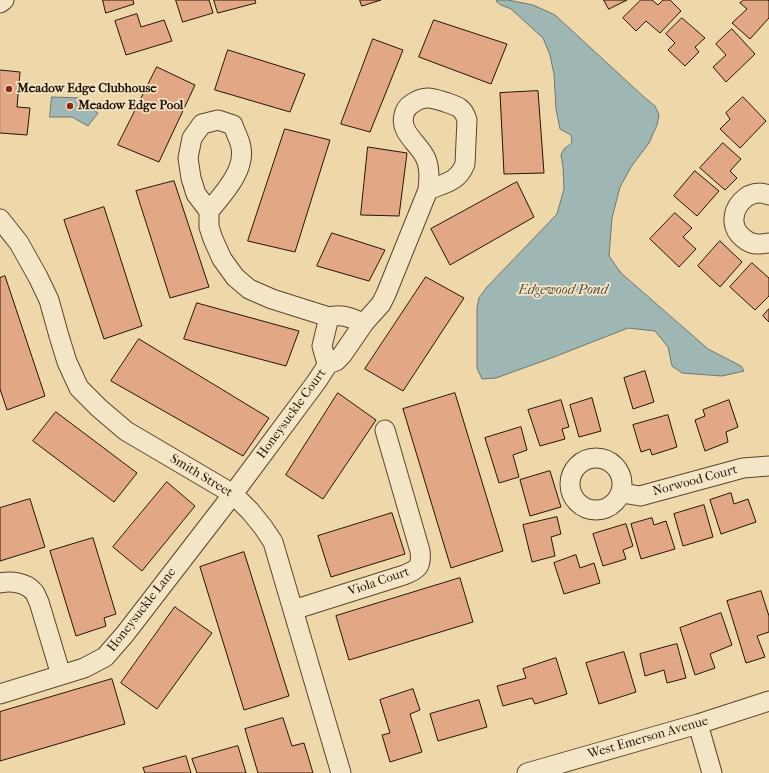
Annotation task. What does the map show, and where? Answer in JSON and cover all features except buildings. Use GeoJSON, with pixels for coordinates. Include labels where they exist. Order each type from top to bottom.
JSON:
{"type":"FeatureCollection","features":[{"type":"Feature","properties":{"kind":"street"},"geometry":{"type":"LineString","coordinates":[[0,3],[4,0]]}},
{"type":"Feature","properties":{"kind":"street","name":"Honeysuckle Court"},"geometry":{"type":"LineString","coordinates":[[233,494],[328,364],[336,361],[342,355],[364,324],[381,304],[428,190],[429,172],[425,158],[422,152],[409,137],[402,121],[408,106],[420,99],[433,98],[455,105],[462,109],[465,114],[467,120],[465,164],[463,170],[455,179],[428,190]]}},
{"type":"Feature","properties":{"kind":"street"},"geometry":{"type":"LineString","coordinates":[[767,249],[750,243],[743,238],[735,227],[734,214],[738,204],[747,196],[755,193],[769,195]]}},
{"type":"Feature","properties":{"kind":"street"},"geometry":{"type":"LineString","coordinates":[[209,211],[209,227],[218,251],[227,268],[249,289],[272,300],[329,317],[342,315],[364,324]]}},
{"type":"Feature","properties":{"kind":"street","name":"Smith Street"},"geometry":{"type":"LineString","coordinates":[[0,219],[19,243],[49,300],[67,362],[79,388],[99,408],[126,431],[233,494],[250,511],[273,542],[341,773]]}},
{"type":"Feature","properties":{"kind":"street"},"geometry":{"type":"LineString","coordinates":[[328,364],[324,357],[322,346],[329,317]]}},
{"type":"Feature","properties":{"kind":"street","name":"Viola Court"},"geometry":{"type":"LineString","coordinates":[[294,610],[412,572],[421,564],[420,551],[384,430]]}},
{"type":"Feature","properties":{"kind":"street","name":"Norwood Court"},"geometry":{"type":"LineString","coordinates":[[622,493],[640,496],[743,468],[769,466]]}},
{"type":"Feature","properties":{"kind":"street","name":"Honeysuckle Lane"},"geometry":{"type":"LineString","coordinates":[[0,694],[84,668],[105,657],[125,634],[233,494]]}},
{"type":"Feature","properties":{"kind":"street"},"geometry":{"type":"LineString","coordinates":[[0,583],[12,582],[23,585],[34,591],[39,602],[60,675]]}},
{"type":"Feature","properties":{"kind":"street","name":"West Emerson Avenue"},"geometry":{"type":"LineString","coordinates":[[527,773],[698,724],[769,701]]}},
{"type":"Feature","properties":{"kind":"street"},"geometry":{"type":"LineString","coordinates":[[698,724],[712,773]]}},
{"type":"Feature","properties":{"kind":"water","name":"Edgewood Pond"},"geometry":{"type":"Polygon","coordinates":[[[497,0],[508,0],[533,5],[555,15],[655,106],[659,115],[657,125],[649,143],[631,167],[620,187],[612,218],[609,256],[621,273],[708,349],[741,366],[744,371],[722,376],[682,373],[672,366],[668,347],[655,331],[628,328],[496,378],[482,379],[477,368],[477,308],[479,298],[487,287],[557,214],[564,189],[561,155],[564,149],[572,143],[571,135],[560,129],[556,109],[554,74],[550,55],[543,38],[511,9],[501,5],[497,2],[497,0]]]}},
{"type":"Feature","properties":{"kind":"water","name":"Meadow Edge Pool"},"geometry":{"type":"Polygon","coordinates":[[[52,97],[79,98],[98,113],[88,126],[72,117],[50,117],[52,97]]]}},
{"type":"Feature","properties":{"kind":"place","name":"Meadow Edge Clubhouse"},"geometry":{"type":"Point","coordinates":[9,89]}},
{"type":"Feature","properties":{"kind":"place","name":"Meadow Edge Pool"},"geometry":{"type":"Point","coordinates":[70,106]}}]}
